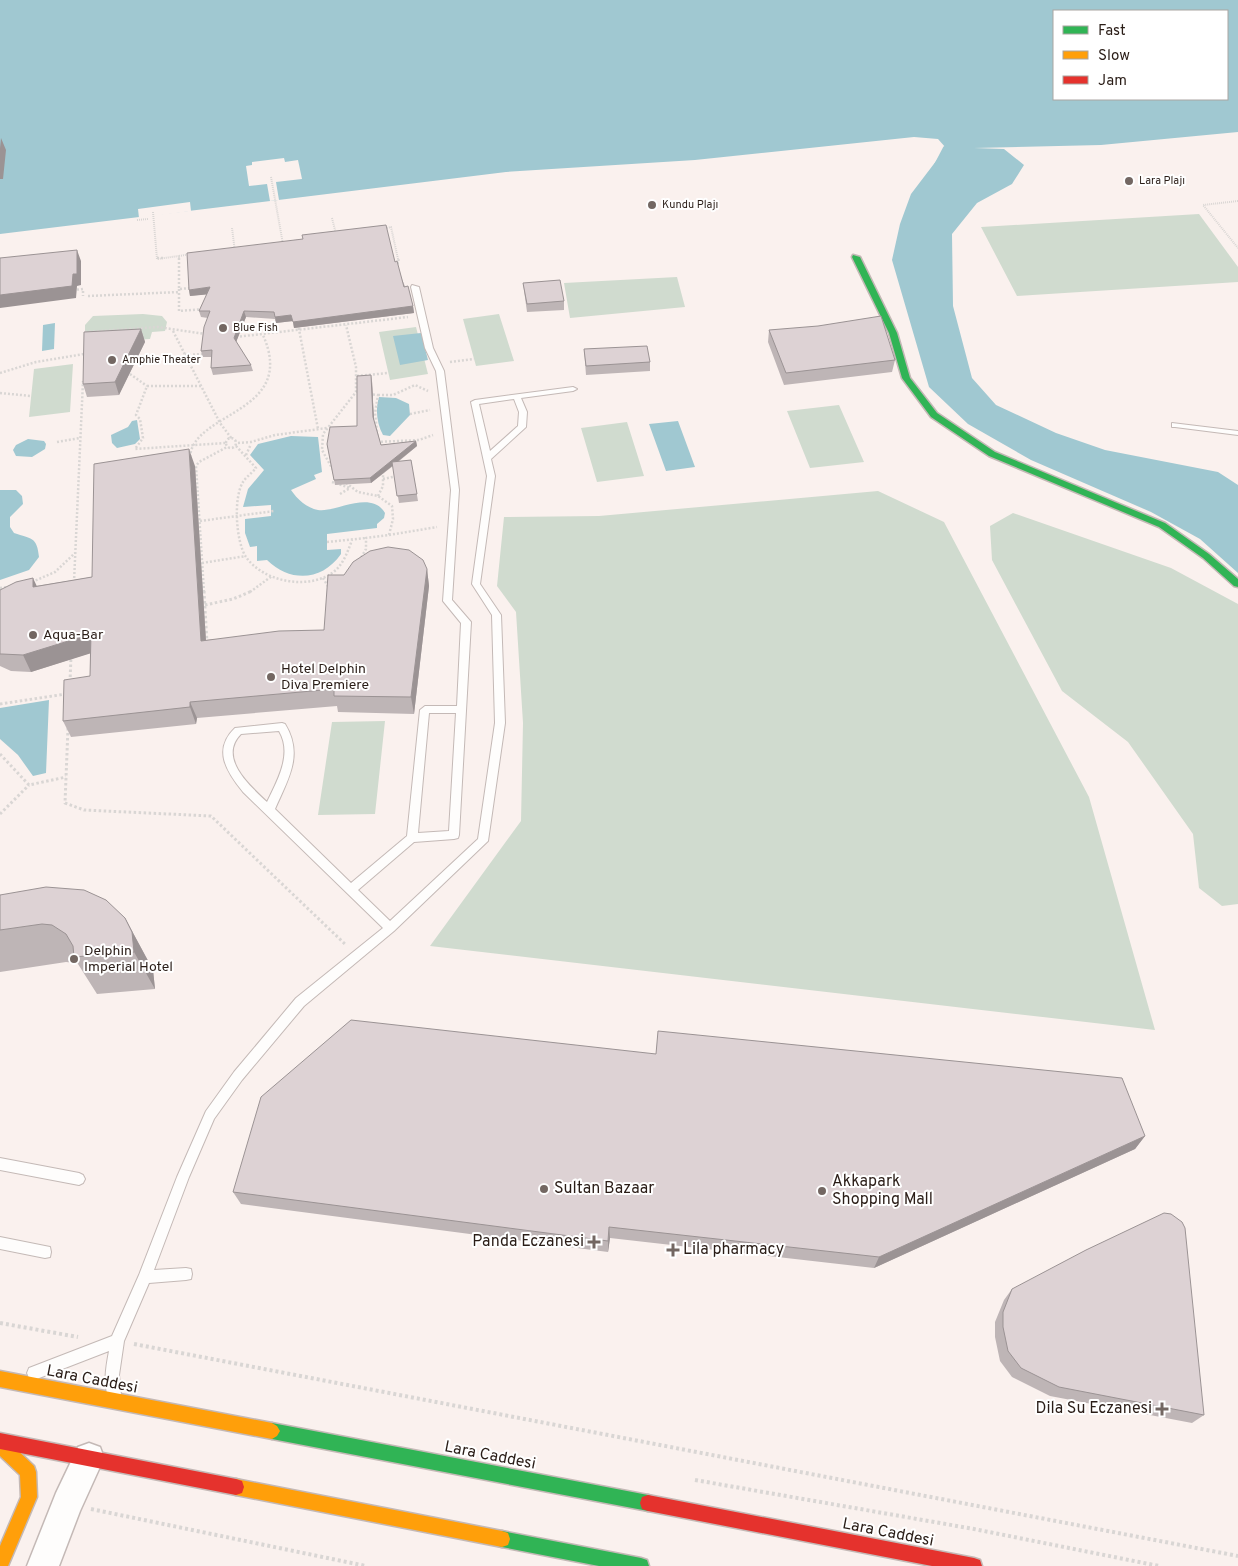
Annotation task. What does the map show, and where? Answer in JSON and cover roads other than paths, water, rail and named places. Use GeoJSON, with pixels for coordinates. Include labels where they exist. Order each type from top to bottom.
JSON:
{"type":"FeatureCollection","features":[{"type":"Feature","properties":{"kind":"main road"},"geometry":{"type":"LineString","coordinates":[[856,257],[893,333],[906,378],[934,414],[992,454],[1162,525],[1206,556],[1238,584]]}},
{"type":"Feature","properties":{"kind":"main road","name":"Lara Caddesi"},"geometry":{"type":"LineString","coordinates":[[6,1380],[974,1566]]}},
{"type":"Feature","properties":{"kind":"main road"},"geometry":{"type":"LineString","coordinates":[[0,1441],[641,1566]]}},
{"type":"Feature","properties":{"kind":"main road"},"geometry":{"type":"LineString","coordinates":[[0,1445],[28,1472],[29,1497],[0,1566]]}},
{"type":"Feature","properties":{"kind":"street"},"geometry":{"type":"LineString","coordinates":[[43,1566],[89,1458]]}},
{"type":"Feature","properties":{"kind":"lane"},"geometry":{"type":"LineString","coordinates":[[350,889],[412,838],[454,835],[466,622],[447,601],[456,490],[440,371],[429,348],[415,287]]}},
{"type":"Feature","properties":{"kind":"lane"},"geometry":{"type":"LineString","coordinates":[[115,1401],[112,1375],[117,1341],[145,1277],[183,1177],[210,1115],[238,1076],[300,1002],[390,928],[483,842],[488,821],[500,723],[496,615],[476,584],[491,476],[474,402],[573,389]]}},
{"type":"Feature","properties":{"kind":"lane"},"geometry":{"type":"LineString","coordinates":[[487,458],[522,427],[523,412],[516,396]]}},
{"type":"Feature","properties":{"kind":"lane"},"geometry":{"type":"LineString","coordinates":[[1175,425],[1238,433]]}},
{"type":"Feature","properties":{"kind":"lane"},"geometry":{"type":"LineString","coordinates":[[412,838],[425,710],[462,709]]}},
{"type":"Feature","properties":{"kind":"lane"},"geometry":{"type":"LineString","coordinates":[[269,810],[292,749],[290,735],[282,727],[238,731],[229,742],[228,754],[238,781],[390,928]]}},
{"type":"Feature","properties":{"kind":"lane"},"geometry":{"type":"LineString","coordinates":[[0,1164],[79,1178]]}},
{"type":"Feature","properties":{"kind":"lane"},"geometry":{"type":"LineString","coordinates":[[0,1243],[45,1252]]}},
{"type":"Feature","properties":{"kind":"lane"},"geometry":{"type":"LineString","coordinates":[[145,1277],[186,1274]]}},
{"type":"Feature","properties":{"kind":"lane"},"geometry":{"type":"LineString","coordinates":[[6,1380],[117,1341]]}},
{"type":"Feature","properties":{"kind":"water"},"geometry":{"type":"Polygon","coordinates":[[[0,0],[1238,0],[1238,132],[1101,145],[974,148],[1004,149],[1024,165],[1012,184],[977,203],[952,234],[953,306],[972,378],[996,405],[1056,433],[1105,450],[1218,472],[1238,485],[1238,573],[1200,539],[1151,512],[1031,460],[968,424],[929,387],[892,260],[900,224],[911,194],[946,148],[938,139],[914,137],[695,160],[506,172],[0,234],[0,0]]]}},
{"type":"Feature","properties":{"kind":"water"},"geometry":{"type":"Polygon","coordinates":[[[55,323],[54,349],[42,351],[43,325],[55,323]]]}},
{"type":"Feature","properties":{"kind":"water"},"geometry":{"type":"Polygon","coordinates":[[[421,333],[428,360],[400,365],[393,336],[421,333]]]}},
{"type":"Feature","properties":{"kind":"water"},"geometry":{"type":"Polygon","coordinates":[[[379,397],[396,398],[409,404],[410,415],[390,436],[383,435],[379,426],[377,412],[379,397]]]}},
{"type":"Feature","properties":{"kind":"water"},"geometry":{"type":"Polygon","coordinates":[[[137,420],[140,439],[135,444],[117,448],[112,443],[111,435],[128,427],[132,421],[137,420]]]}},
{"type":"Feature","properties":{"kind":"water"},"geometry":{"type":"Polygon","coordinates":[[[678,421],[695,467],[666,471],[649,424],[678,421]]]}},
{"type":"Feature","properties":{"kind":"water"},"geometry":{"type":"Polygon","coordinates":[[[291,436],[318,437],[322,472],[314,475],[316,479],[291,490],[303,503],[318,510],[325,510],[362,502],[371,503],[379,506],[385,513],[384,518],[377,524],[377,528],[327,534],[327,550],[341,549],[341,554],[325,570],[306,576],[286,573],[267,560],[257,561],[257,546],[250,547],[245,533],[245,519],[271,516],[271,505],[243,507],[248,489],[264,470],[250,455],[258,444],[291,436]]]}},
{"type":"Feature","properties":{"kind":"water"},"geometry":{"type":"Polygon","coordinates":[[[28,439],[44,441],[46,444],[45,449],[32,457],[16,456],[13,450],[16,445],[28,439]]]}},
{"type":"Feature","properties":{"kind":"water"},"geometry":{"type":"Polygon","coordinates":[[[0,490],[16,490],[22,496],[23,504],[10,517],[10,527],[14,533],[35,542],[39,557],[29,570],[0,580],[0,490]]]}},
{"type":"Feature","properties":{"kind":"water"},"geometry":{"type":"Polygon","coordinates":[[[49,700],[46,773],[33,776],[18,755],[0,739],[0,708],[49,700]]]}},
{"type":"Feature","properties":{"kind":"waterway"},"geometry":{"type":"LineString","coordinates":[[934,169],[945,148]]}},
{"type":"Feature","properties":{"kind":"place","name":"Lara Plajı"},"geometry":{"type":"Point","coordinates":[1129,181]}},
{"type":"Feature","properties":{"kind":"place","name":"Kundu Plajı"},"geometry":{"type":"Point","coordinates":[652,205]}},
{"type":"Feature","properties":{"kind":"place","name":"Blue Fish"},"geometry":{"type":"Point","coordinates":[223,328]}},
{"type":"Feature","properties":{"kind":"place","name":"Amphie Theater"},"geometry":{"type":"Point","coordinates":[112,360]}},
{"type":"Feature","properties":{"kind":"place","name":"Aqua-Bar"},"geometry":{"type":"Point","coordinates":[33,635]}},
{"type":"Feature","properties":{"kind":"place","name":"Hotel Delphin Diva Premiere"},"geometry":{"type":"Point","coordinates":[271,677]}},
{"type":"Feature","properties":{"kind":"place","name":"Delphin Imperial Hotel"},"geometry":{"type":"Point","coordinates":[74,959]}},
{"type":"Feature","properties":{"kind":"place","name":"Sultan Bazaar"},"geometry":{"type":"Point","coordinates":[544,1189]}},
{"type":"Feature","properties":{"kind":"place","name":"Akkapark Shopping Mall"},"geometry":{"type":"Point","coordinates":[822,1191]}},
{"type":"Feature","properties":{"kind":"place","name":"Panda Eczanesi"},"geometry":{"type":"Point","coordinates":[594,1242]}},
{"type":"Feature","properties":{"kind":"place","name":"Lila pharmacy"},"geometry":{"type":"Point","coordinates":[673,1250]}},
{"type":"Feature","properties":{"kind":"place","name":"Dila Su Eczanesi"},"geometry":{"type":"Point","coordinates":[1162,1409]}}]}
